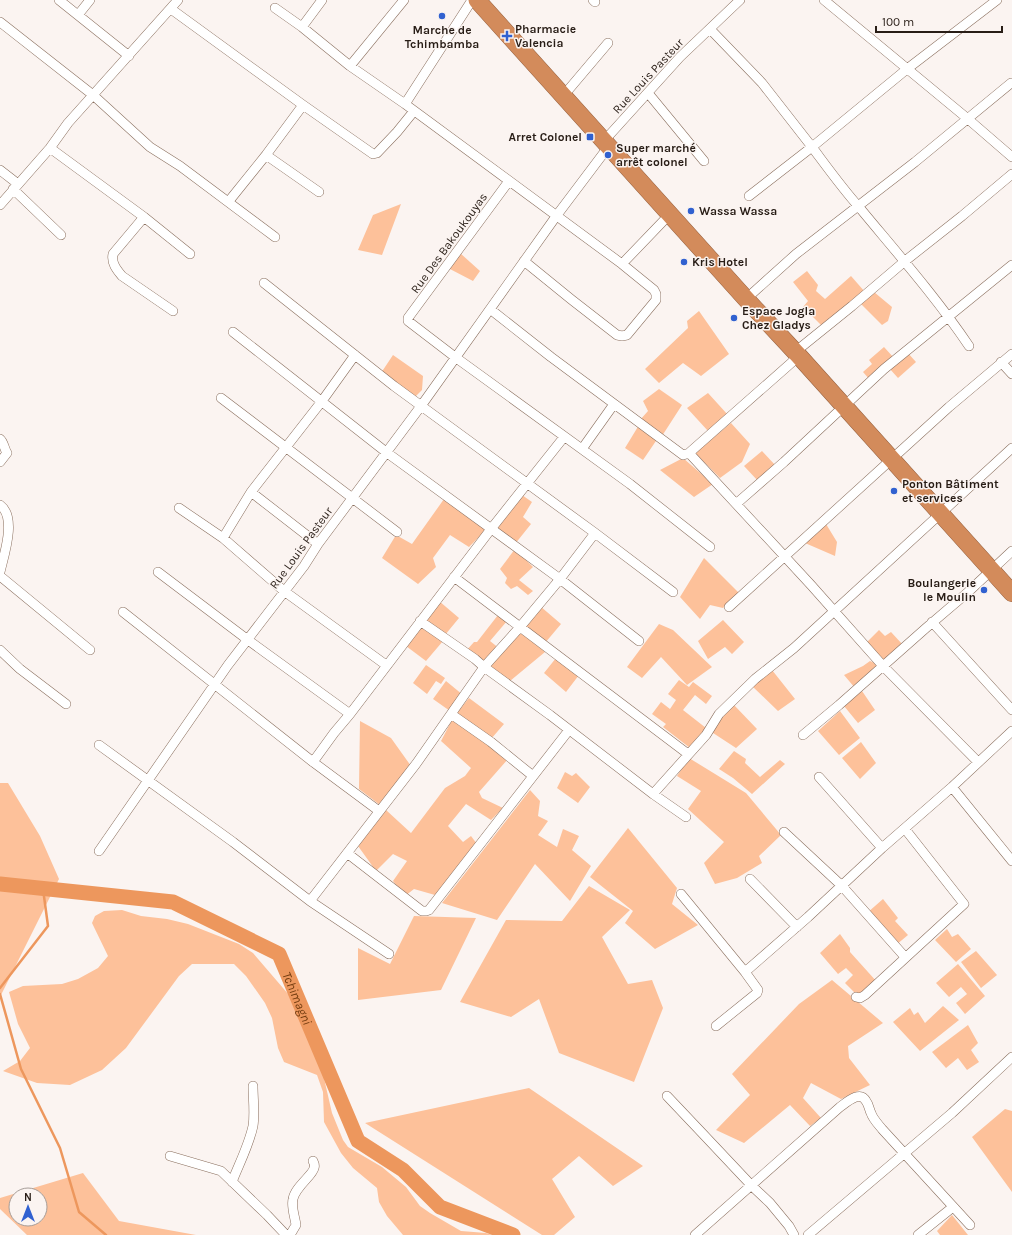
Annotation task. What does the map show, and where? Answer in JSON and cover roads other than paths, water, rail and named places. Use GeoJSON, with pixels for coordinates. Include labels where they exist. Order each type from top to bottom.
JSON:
{"type":"FeatureCollection","features":[{"type":"Feature","properties":{"kind":"highway"},"geometry":{"type":"LineString","coordinates":[[477,0],[1012,593]]}},
{"type":"Feature","properties":{"kind":"street"},"geometry":{"type":"LineString","coordinates":[[59,0],[129,56]]}},
{"type":"Feature","properties":{"kind":"street"},"geometry":{"type":"LineString","coordinates":[[78,15],[90,0]]}},
{"type":"Feature","properties":{"kind":"street"},"geometry":{"type":"LineString","coordinates":[[0,205],[50,148],[68,123],[178,0]]}},
{"type":"Feature","properties":{"kind":"street"},"geometry":{"type":"LineString","coordinates":[[302,27],[322,0]]}},
{"type":"Feature","properties":{"kind":"street"},"geometry":{"type":"LineString","coordinates":[[350,66],[404,0]]}},
{"type":"Feature","properties":{"kind":"street"},"geometry":{"type":"LineString","coordinates":[[405,104],[472,0]]}},
{"type":"Feature","properties":{"kind":"street","name":"Rue Louis Pasteur"},"geometry":{"type":"LineString","coordinates":[[99,851],[215,684],[304,566],[318,544],[421,406],[629,112],[680,58],[740,0]]}},
{"type":"Feature","properties":{"kind":"street"},"geometry":{"type":"LineString","coordinates":[[824,0],[1012,157]]}},
{"type":"Feature","properties":{"kind":"street"},"geometry":{"type":"LineString","coordinates":[[748,196],[812,147],[907,69],[997,0]]}},
{"type":"Feature","properties":{"kind":"street"},"geometry":{"type":"LineString","coordinates":[[275,8],[302,27],[350,66],[405,104],[622,264],[654,290],[656,300],[627,335],[617,335],[524,261]]}},
{"type":"Feature","properties":{"kind":"street"},"geometry":{"type":"LineString","coordinates":[[171,9],[373,154],[377,153],[414,111]]}},
{"type":"Feature","properties":{"kind":"street"},"geometry":{"type":"LineString","coordinates":[[0,22],[93,95],[150,147],[180,166],[229,201],[275,237]]}},
{"type":"Feature","properties":{"kind":"street"},"geometry":{"type":"LineString","coordinates":[[710,28],[762,83],[857,206],[905,261],[949,316],[969,346]]}},
{"type":"Feature","properties":{"kind":"street"},"geometry":{"type":"LineString","coordinates":[[564,96],[608,43]]}},
{"type":"Feature","properties":{"kind":"street"},"geometry":{"type":"LineString","coordinates":[[746,299],[796,254],[915,162],[1011,82]]}},
{"type":"Feature","properties":{"kind":"street"},"geometry":{"type":"LineString","coordinates":[[648,93],[704,161]]}},
{"type":"Feature","properties":{"kind":"street"},"geometry":{"type":"LineString","coordinates":[[229,201],[266,155],[303,105]]}},
{"type":"Feature","properties":{"kind":"street"},"geometry":{"type":"LineString","coordinates":[[50,148],[144,217],[190,254]]}},
{"type":"Feature","properties":{"kind":"street"},"geometry":{"type":"LineString","coordinates":[[266,155],[319,192]]}},
{"type":"Feature","properties":{"kind":"street"},"geometry":{"type":"LineString","coordinates":[[0,170],[61,235]]}},
{"type":"Feature","properties":{"kind":"street"},"geometry":{"type":"LineString","coordinates":[[490,309],[681,454],[686,455],[852,306],[1012,174]]}},
{"type":"Feature","properties":{"kind":"street","name":"Rue Des Bakoukouyas"},"geometry":{"type":"LineString","coordinates":[[455,357],[408,321],[408,318],[509,181]]}},
{"type":"Feature","properties":{"kind":"street"},"geometry":{"type":"LineString","coordinates":[[622,264],[670,214]]}},
{"type":"Feature","properties":{"kind":"street"},"geometry":{"type":"LineString","coordinates":[[144,217],[113,254],[113,261],[122,276],[173,311]]}},
{"type":"Feature","properties":{"kind":"street"},"geometry":{"type":"LineString","coordinates":[[736,504],[784,462],[884,369],[1012,265]]}},
{"type":"Feature","properties":{"kind":"street"},"geometry":{"type":"LineString","coordinates":[[264,283],[421,406],[528,483],[673,592]]}},
{"type":"Feature","properties":{"kind":"street"},"geometry":{"type":"LineString","coordinates":[[233,332],[322,401],[351,426],[560,579],[639,641]]}},
{"type":"Feature","properties":{"kind":"street"},"geometry":{"type":"LineString","coordinates":[[729,607],[949,408],[1012,354]]}},
{"type":"Feature","properties":{"kind":"street"},"geometry":{"type":"LineString","coordinates":[[223,538],[251,492],[322,401],[355,355]]}},
{"type":"Feature","properties":{"kind":"street"},"geometry":{"type":"LineString","coordinates":[[455,357],[564,437],[582,448],[710,547]]}},
{"type":"Feature","properties":{"kind":"street"},"geometry":{"type":"LineString","coordinates":[[1001,362],[1012,374]]}},
{"type":"Feature","properties":{"kind":"street"},"geometry":{"type":"LineString","coordinates":[[221,398],[397,532]]}},
{"type":"Feature","properties":{"kind":"street"},"geometry":{"type":"LineString","coordinates":[[582,448],[614,404]]}},
{"type":"Feature","properties":{"kind":"street"},"geometry":{"type":"LineString","coordinates":[[313,762],[491,529],[564,437]]}},
{"type":"Feature","properties":{"kind":"street"},"geometry":{"type":"LineString","coordinates":[[0,439],[7,453],[0,462]]}},
{"type":"Feature","properties":{"kind":"street"},"geometry":{"type":"LineString","coordinates":[[653,794],[706,735],[719,714],[755,679],[794,648],[1012,448]]}},
{"type":"Feature","properties":{"kind":"street"},"geometry":{"type":"LineString","coordinates":[[689,453],[883,666],[978,762]]}},
{"type":"Feature","properties":{"kind":"street"},"geometry":{"type":"LineString","coordinates":[[251,492],[318,544]]}},
{"type":"Feature","properties":{"kind":"street"},"geometry":{"type":"LineString","coordinates":[[0,505],[4,508],[8,516],[9,525],[0,572]]}},
{"type":"Feature","properties":{"kind":"street"},"geometry":{"type":"LineString","coordinates":[[179,508],[223,538],[284,591],[386,665]]}},
{"type":"Feature","properties":{"kind":"street"},"geometry":{"type":"LineString","coordinates":[[310,901],[416,764],[484,667],[560,579],[595,533]]}},
{"type":"Feature","properties":{"kind":"street"},"geometry":{"type":"LineString","coordinates":[[803,735],[967,593],[1012,551]]}},
{"type":"Feature","properties":{"kind":"street"},"geometry":{"type":"LineString","coordinates":[[158,572],[350,714]]}},
{"type":"Feature","properties":{"kind":"street"},"geometry":{"type":"LineString","coordinates":[[0,576],[90,650]]}},
{"type":"Feature","properties":{"kind":"street"},"geometry":{"type":"LineString","coordinates":[[454,577],[688,754]]}},
{"type":"Feature","properties":{"kind":"street"},"geometry":{"type":"LineString","coordinates":[[123,612],[313,762],[379,811]]}},
{"type":"Feature","properties":{"kind":"street"},"geometry":{"type":"LineString","coordinates":[[420,621],[550,714],[653,794],[686,817]]}},
{"type":"Feature","properties":{"kind":"street"},"geometry":{"type":"LineString","coordinates":[[932,622],[1012,710]]}},
{"type":"Feature","properties":{"kind":"street"},"geometry":{"type":"LineString","coordinates":[[0,650],[20,669],[66,704]]}},
{"type":"Feature","properties":{"kind":"street"},"geometry":{"type":"LineString","coordinates":[[450,714],[491,742],[533,776]]}},
{"type":"Feature","properties":{"kind":"street"},"geometry":{"type":"LineString","coordinates":[[347,853],[422,911],[429,910],[569,730]]}},
{"type":"Feature","properties":{"kind":"street"},"geometry":{"type":"LineString","coordinates":[[745,972],[952,787],[1012,730]]}},
{"type":"Feature","properties":{"kind":"street"},"geometry":{"type":"LineString","coordinates":[[99,745],[149,780],[310,901],[389,954]]}},
{"type":"Feature","properties":{"kind":"street"},"geometry":{"type":"LineString","coordinates":[[820,777],[882,848]]}},
{"type":"Feature","properties":{"kind":"street"},"geometry":{"type":"LineString","coordinates":[[952,787],[1012,861]]}},
{"type":"Feature","properties":{"kind":"street"},"geometry":{"type":"LineString","coordinates":[[856,997],[860,998],[865,995],[964,904],[905,829]]}},
{"type":"Feature","properties":{"kind":"street"},"geometry":{"type":"LineString","coordinates":[[784,832],[842,886],[905,957]]}},
{"type":"Feature","properties":{"kind":"street"},"geometry":{"type":"LineString","coordinates":[[750,879],[797,927]]}},
{"type":"Feature","properties":{"kind":"street"},"geometry":{"type":"LineString","coordinates":[[680,894],[745,972],[758,990],[758,993],[716,1026]]}},
{"type":"Feature","properties":{"kind":"street"},"geometry":{"type":"LineString","coordinates":[[808,1235],[952,1113],[1012,1057]]}},
{"type":"Feature","properties":{"kind":"street"},"geometry":{"type":"LineString","coordinates":[[232,1182],[252,1128],[254,1117],[253,1086]]}},
{"type":"Feature","properties":{"kind":"street"},"geometry":{"type":"LineString","coordinates":[[666,1096],[770,1203],[789,1226],[794,1235]]}},
{"type":"Feature","properties":{"kind":"street"},"geometry":{"type":"LineString","coordinates":[[696,1235],[840,1107],[860,1096],[865,1099],[871,1114],[882,1129],[970,1225]]}},
{"type":"Feature","properties":{"kind":"street"},"geometry":{"type":"LineString","coordinates":[[170,1156],[220,1171],[268,1215],[286,1235]]}},
{"type":"Feature","properties":{"kind":"street"},"geometry":{"type":"LineString","coordinates":[[290,1235],[296,1225],[292,1205],[293,1198],[299,1187],[313,1171],[315,1167],[313,1161]]}},
{"type":"Feature","properties":{"kind":"street"},"geometry":{"type":"LineString","coordinates":[[918,1235],[952,1207]]}},
{"type":"Feature","properties":{"kind":"waterway","name":"Tchimagni"},"geometry":{"type":"LineString","coordinates":[[0,884],[173,902],[279,954],[358,1141],[403,1170],[440,1207],[513,1235]]}},
{"type":"Feature","properties":{"kind":"waterway"},"geometry":{"type":"LineString","coordinates":[[0,988],[48,926],[43,889]]}},
{"type":"Feature","properties":{"kind":"waterway"},"geometry":{"type":"LineString","coordinates":[[0,994],[21,1069],[60,1148],[79,1212],[106,1235]]}},
{"type":"Feature","properties":{"kind":"place","name":"Marche de Tchimbamba"},"geometry":{"type":"Point","coordinates":[442,16]}},
{"type":"Feature","properties":{"kind":"place","name":"Pharmacie Valencia"},"geometry":{"type":"Point","coordinates":[507,36]}},
{"type":"Feature","properties":{"kind":"place","name":"Arret Colonel"},"geometry":{"type":"Point","coordinates":[590,137]}},
{"type":"Feature","properties":{"kind":"place","name":"Super marché arrêt colonel"},"geometry":{"type":"Point","coordinates":[608,155]}},
{"type":"Feature","properties":{"kind":"place","name":"Wassa Wassa"},"geometry":{"type":"Point","coordinates":[691,211]}},
{"type":"Feature","properties":{"kind":"place","name":"Kris Hotel"},"geometry":{"type":"Point","coordinates":[684,262]}},
{"type":"Feature","properties":{"kind":"place","name":"Espace Jogla Chez Gladys"},"geometry":{"type":"Point","coordinates":[734,318]}},
{"type":"Feature","properties":{"kind":"place","name":"Ponton Bâtiment et services"},"geometry":{"type":"Point","coordinates":[894,491]}},
{"type":"Feature","properties":{"kind":"place","name":"Boulangerie le Moulin"},"geometry":{"type":"Point","coordinates":[984,590]}}]}
